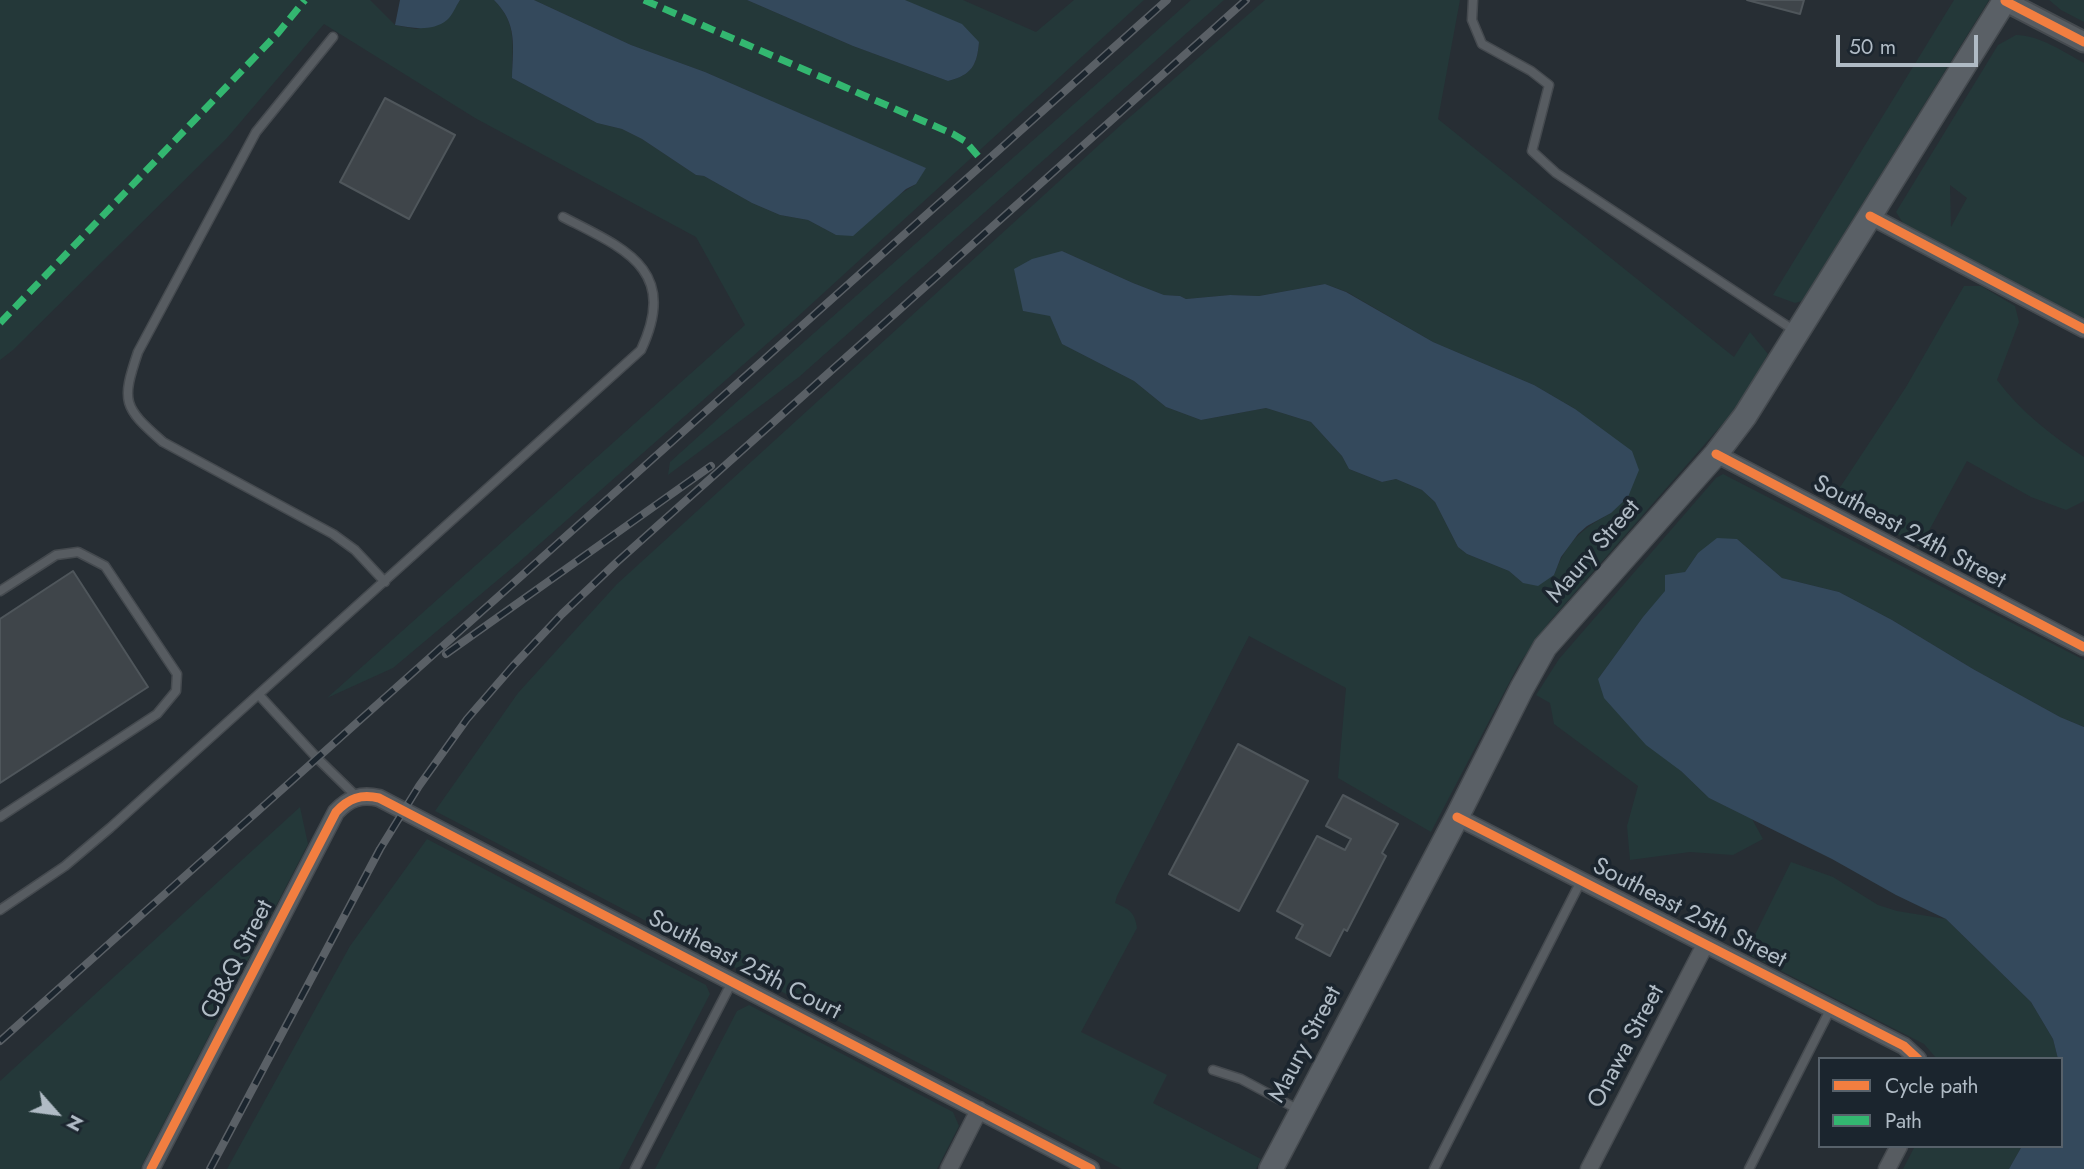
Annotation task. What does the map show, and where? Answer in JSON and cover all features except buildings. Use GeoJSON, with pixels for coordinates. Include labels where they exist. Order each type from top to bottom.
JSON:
{"type":"FeatureCollection","features":[{"type":"Feature","properties":{"kind":"main road","name":"Maury Street"},"geometry":{"type":"LineString","coordinates":[[1271,1169],[1545,647],[1716,454],[1745,416],[2005,0]]}},
{"type":"Feature","properties":{"kind":"street"},"geometry":{"type":"LineString","coordinates":[[2005,0],[2084,42]]}},
{"type":"Feature","properties":{"kind":"street"},"geometry":{"type":"LineString","coordinates":[[1870,216],[2084,328]]}},
{"type":"Feature","properties":{"kind":"street","name":"Southeast 24th Street"},"geometry":{"type":"LineString","coordinates":[[1716,454],[2084,647]]}},
{"type":"Feature","properties":{"kind":"street","name":"Southeast 25th Court"},"geometry":{"type":"LineString","coordinates":[[357,797],[379,798],[1091,1169]]}},
{"type":"Feature","properties":{"kind":"street","name":"CB&Q Street"},"geometry":{"type":"LineString","coordinates":[[151,1169],[336,812],[344,803],[357,797]]}},
{"type":"Feature","properties":{"kind":"street","name":"Southeast 25th Street"},"geometry":{"type":"LineString","coordinates":[[1457,817],[1904,1046],[1916,1057]]}},
{"type":"Feature","properties":{"kind":"street","name":"Onawa Street"},"geometry":{"type":"LineString","coordinates":[[1589,1169],[1705,945]]}},
{"type":"Feature","properties":{"kind":"street"},"geometry":{"type":"LineString","coordinates":[[949,1169],[979,1110]]}},
{"type":"Feature","properties":{"kind":"street"},"geometry":{"type":"LineString","coordinates":[[1887,1169],[1898,1148]]}},
{"type":"Feature","properties":{"kind":"lane"},"geometry":{"type":"LineString","coordinates":[[1473,0],[1472,20],[1482,44],[1531,71],[1549,85],[1532,151],[1556,173],[1797,332]]}},
{"type":"Feature","properties":{"kind":"lane"},"geometry":{"type":"LineString","coordinates":[[333,37],[256,132],[138,352],[128,382],[129,406],[141,423],[163,442],[333,534],[355,550],[385,582]]}},
{"type":"Feature","properties":{"kind":"lane"},"geometry":{"type":"LineString","coordinates":[[0,911],[74,859],[641,350],[651,328],[654,307],[649,283],[637,260],[618,245],[563,217]]}},
{"type":"Feature","properties":{"kind":"lane"},"geometry":{"type":"LineString","coordinates":[[0,591],[55,555],[78,552],[105,566],[177,674],[176,691],[157,714],[0,817]]}},
{"type":"Feature","properties":{"kind":"lane"},"geometry":{"type":"LineString","coordinates":[[259,695],[357,797]]}},
{"type":"Feature","properties":{"kind":"lane"},"geometry":{"type":"LineString","coordinates":[[1434,1169],[1581,881]]}},
{"type":"Feature","properties":{"kind":"lane"},"geometry":{"type":"LineString","coordinates":[[635,1169],[732,982]]}},
{"type":"Feature","properties":{"kind":"lane"},"geometry":{"type":"LineString","coordinates":[[1749,1169],[1831,1008]]}},
{"type":"Feature","properties":{"kind":"lane"},"geometry":{"type":"LineString","coordinates":[[1213,1070],[1241,1079],[1301,1111]]}},
{"type":"Feature","properties":{"kind":"green space"},"geometry":{"type":"Polygon","coordinates":[[[0,0],[370,0],[395,25],[416,29],[447,20],[460,0],[494,0],[502,9],[510,27],[513,46],[512,78],[597,123],[622,129],[642,139],[696,175],[704,176],[752,203],[780,215],[808,220],[836,235],[916,184],[925,168],[705,72],[631,45],[534,0],[747,0],[853,46],[948,81],[963,76],[972,68],[979,42],[905,0],[963,0],[1036,32],[1074,0],[1144,0],[794,320],[518,563],[393,668],[327,698],[745,325],[696,237],[475,118],[324,24],[227,138],[0,360],[0,0]]]}},
{"type":"Feature","properties":{"kind":"green space"},"geometry":{"type":"Polygon","coordinates":[[[1191,0],[1224,0],[799,377],[668,475],[670,462],[1191,0]]]}},
{"type":"Feature","properties":{"kind":"green space"},"geometry":{"type":"Polygon","coordinates":[[[1265,0],[1460,0],[1438,119],[1734,357],[1750,332],[1768,354],[1749,388],[1726,420],[1550,621],[1519,664],[1431,832],[1338,778],[1346,688],[1249,636],[1117,896],[1115,903],[1130,912],[1135,918],[1137,928],[1081,1032],[1167,1075],[1153,1103],[1261,1159],[1256,1169],[1122,1169],[435,811],[518,693],[617,584],[1123,123],[1265,0]],[[1062,251],[1023,311],[1050,315],[1062,344],[1134,381],[1166,407],[1201,420],[1266,408],[1311,422],[1342,456],[1349,469],[1382,482],[1396,479],[1422,490],[1435,502],[1458,547],[1467,554],[1509,571],[1523,583],[1554,575],[1564,554],[1576,538],[1611,513],[1575,409],[1534,385],[1433,342],[1347,292],[1325,284],[1259,296],[1230,295],[1186,299],[1164,295],[1062,251]]]}},
{"type":"Feature","properties":{"kind":"green space"},"geometry":{"type":"Polygon","coordinates":[[[1954,0],[1989,0],[1802,301],[1795,303],[1773,295],[1954,0]]]}},
{"type":"Feature","properties":{"kind":"green space"},"geometry":{"type":"Polygon","coordinates":[[[2049,0],[2084,0],[2084,22],[2061,10],[2049,0]]]}},
{"type":"Feature","properties":{"kind":"green space"},"geometry":{"type":"Polygon","coordinates":[[[2016,35],[2025,36],[2051,45],[2084,63],[2084,320],[1911,229],[1896,212],[1998,45],[2016,35]],[[1950,185],[1951,227],[1967,198],[1950,185]]]}},
{"type":"Feature","properties":{"kind":"green space"},"geometry":{"type":"Polygon","coordinates":[[[1964,286],[1981,286],[2015,306],[2019,322],[1997,380],[2037,422],[2084,457],[2084,501],[2066,510],[2031,497],[1967,461],[1920,547],[1833,498],[1906,387],[1964,286]]]}},
{"type":"Feature","properties":{"kind":"green space"},"geometry":{"type":"Polygon","coordinates":[[[1723,474],[2084,660],[2084,727],[2060,717],[1839,592],[1782,578],[1737,539],[1698,553],[1685,572],[1643,617],[1598,679],[1681,771],[1709,798],[1752,819],[1763,839],[1733,855],[1690,852],[1630,860],[1627,826],[1638,786],[1554,724],[1550,703],[1536,695],[1559,659],[1716,478],[1723,474]]]}},
{"type":"Feature","properties":{"kind":"green space"},"geometry":{"type":"Polygon","coordinates":[[[300,807],[308,844],[140,1169],[0,1169],[0,1081],[300,807]]]}},
{"type":"Feature","properties":{"kind":"green space"},"geometry":{"type":"Polygon","coordinates":[[[427,839],[706,985],[710,994],[619,1169],[227,1169],[350,946],[427,839]]]}},
{"type":"Feature","properties":{"kind":"green space"},"geometry":{"type":"Polygon","coordinates":[[[1791,862],[1833,877],[1878,905],[1946,919],[2031,1002],[2053,1039],[2058,1057],[1935,1057],[1924,1044],[1746,953],[1791,862]]]}},
{"type":"Feature","properties":{"kind":"green space"},"geometry":{"type":"Polygon","coordinates":[[[749,1005],[953,1112],[959,1126],[937,1169],[655,1169],[737,1011],[749,1005]]]}},
{"type":"Feature","properties":{"kind":"green space"},"geometry":{"type":"Polygon","coordinates":[[[1914,1148],[2021,1148],[2009,1169],[1903,1169],[1914,1148]]]}},
{"type":"Feature","properties":{"kind":"water"},"geometry":{"type":"Polygon","coordinates":[[[400,0],[460,0],[447,20],[422,28],[395,25],[400,0]]]}},
{"type":"Feature","properties":{"kind":"water"},"geometry":{"type":"Polygon","coordinates":[[[494,0],[534,0],[631,45],[705,72],[926,168],[916,184],[906,189],[853,236],[836,235],[808,220],[780,215],[752,203],[704,176],[696,175],[642,139],[622,129],[597,123],[512,78],[511,27],[494,0]]]}},
{"type":"Feature","properties":{"kind":"water"},"geometry":{"type":"Polygon","coordinates":[[[747,0],[905,0],[962,24],[979,42],[977,57],[968,72],[948,81],[853,46],[747,0]]]}},
{"type":"Feature","properties":{"kind":"water"},"geometry":{"type":"Polygon","coordinates":[[[1062,251],[1164,295],[1186,299],[1230,295],[1259,296],[1325,284],[1346,292],[1433,342],[1534,385],[1575,409],[1632,451],[1639,470],[1628,497],[1611,513],[1578,534],[1561,557],[1554,575],[1538,586],[1523,583],[1509,571],[1467,554],[1458,547],[1435,502],[1422,490],[1396,479],[1382,482],[1349,469],[1342,456],[1311,422],[1266,408],[1201,420],[1166,407],[1134,381],[1062,344],[1050,316],[1023,311],[1014,269],[1032,259],[1062,251]]]}},
{"type":"Feature","properties":{"kind":"water"},"geometry":{"type":"Polygon","coordinates":[[[1717,538],[1737,539],[1782,578],[1839,592],[2060,717],[2084,727],[2084,1169],[2009,1169],[2021,1148],[2063,1148],[2063,1057],[2058,1057],[2053,1039],[2031,1002],[1946,919],[1709,798],[1681,771],[1646,745],[1604,698],[1598,679],[1665,591],[1665,575],[1685,572],[1698,553],[1717,538]]]}},
{"type":"Feature","properties":{"kind":"railway"},"geometry":{"type":"LineString","coordinates":[[0,1041],[1167,0]]}},
{"type":"Feature","properties":{"kind":"railway"},"geometry":{"type":"LineString","coordinates":[[210,1169],[380,849],[419,786],[467,719],[513,666],[562,614],[617,562],[1246,0]]}},
{"type":"Feature","properties":{"kind":"railway"},"geometry":{"type":"LineString","coordinates":[[446,654],[711,466]]}},
{"type":"Feature","properties":{"kind":"marked path"},"geometry":{"type":"LineString","coordinates":[[0,323],[278,33],[305,0]]}},
{"type":"Feature","properties":{"kind":"marked path"},"geometry":{"type":"LineString","coordinates":[[644,0],[953,134],[965,141],[978,156]]}},
{"type":"Feature","properties":{"kind":"cycle path"},"geometry":{"type":"LineString","coordinates":[[2005,1],[2084,42]]}},
{"type":"Feature","properties":{"kind":"cycle path"},"geometry":{"type":"LineString","coordinates":[[1870,216],[2084,329]]}},
{"type":"Feature","properties":{"kind":"cycle path"},"geometry":{"type":"LineString","coordinates":[[1716,454],[2084,647]]}},
{"type":"Feature","properties":{"kind":"cycle path"},"geometry":{"type":"LineString","coordinates":[[151,1169],[336,812],[351,800],[367,797],[379,798],[1091,1169]]}},
{"type":"Feature","properties":{"kind":"cycle path"},"geometry":{"type":"LineString","coordinates":[[1457,817],[1904,1046],[1916,1057]]}}]}
